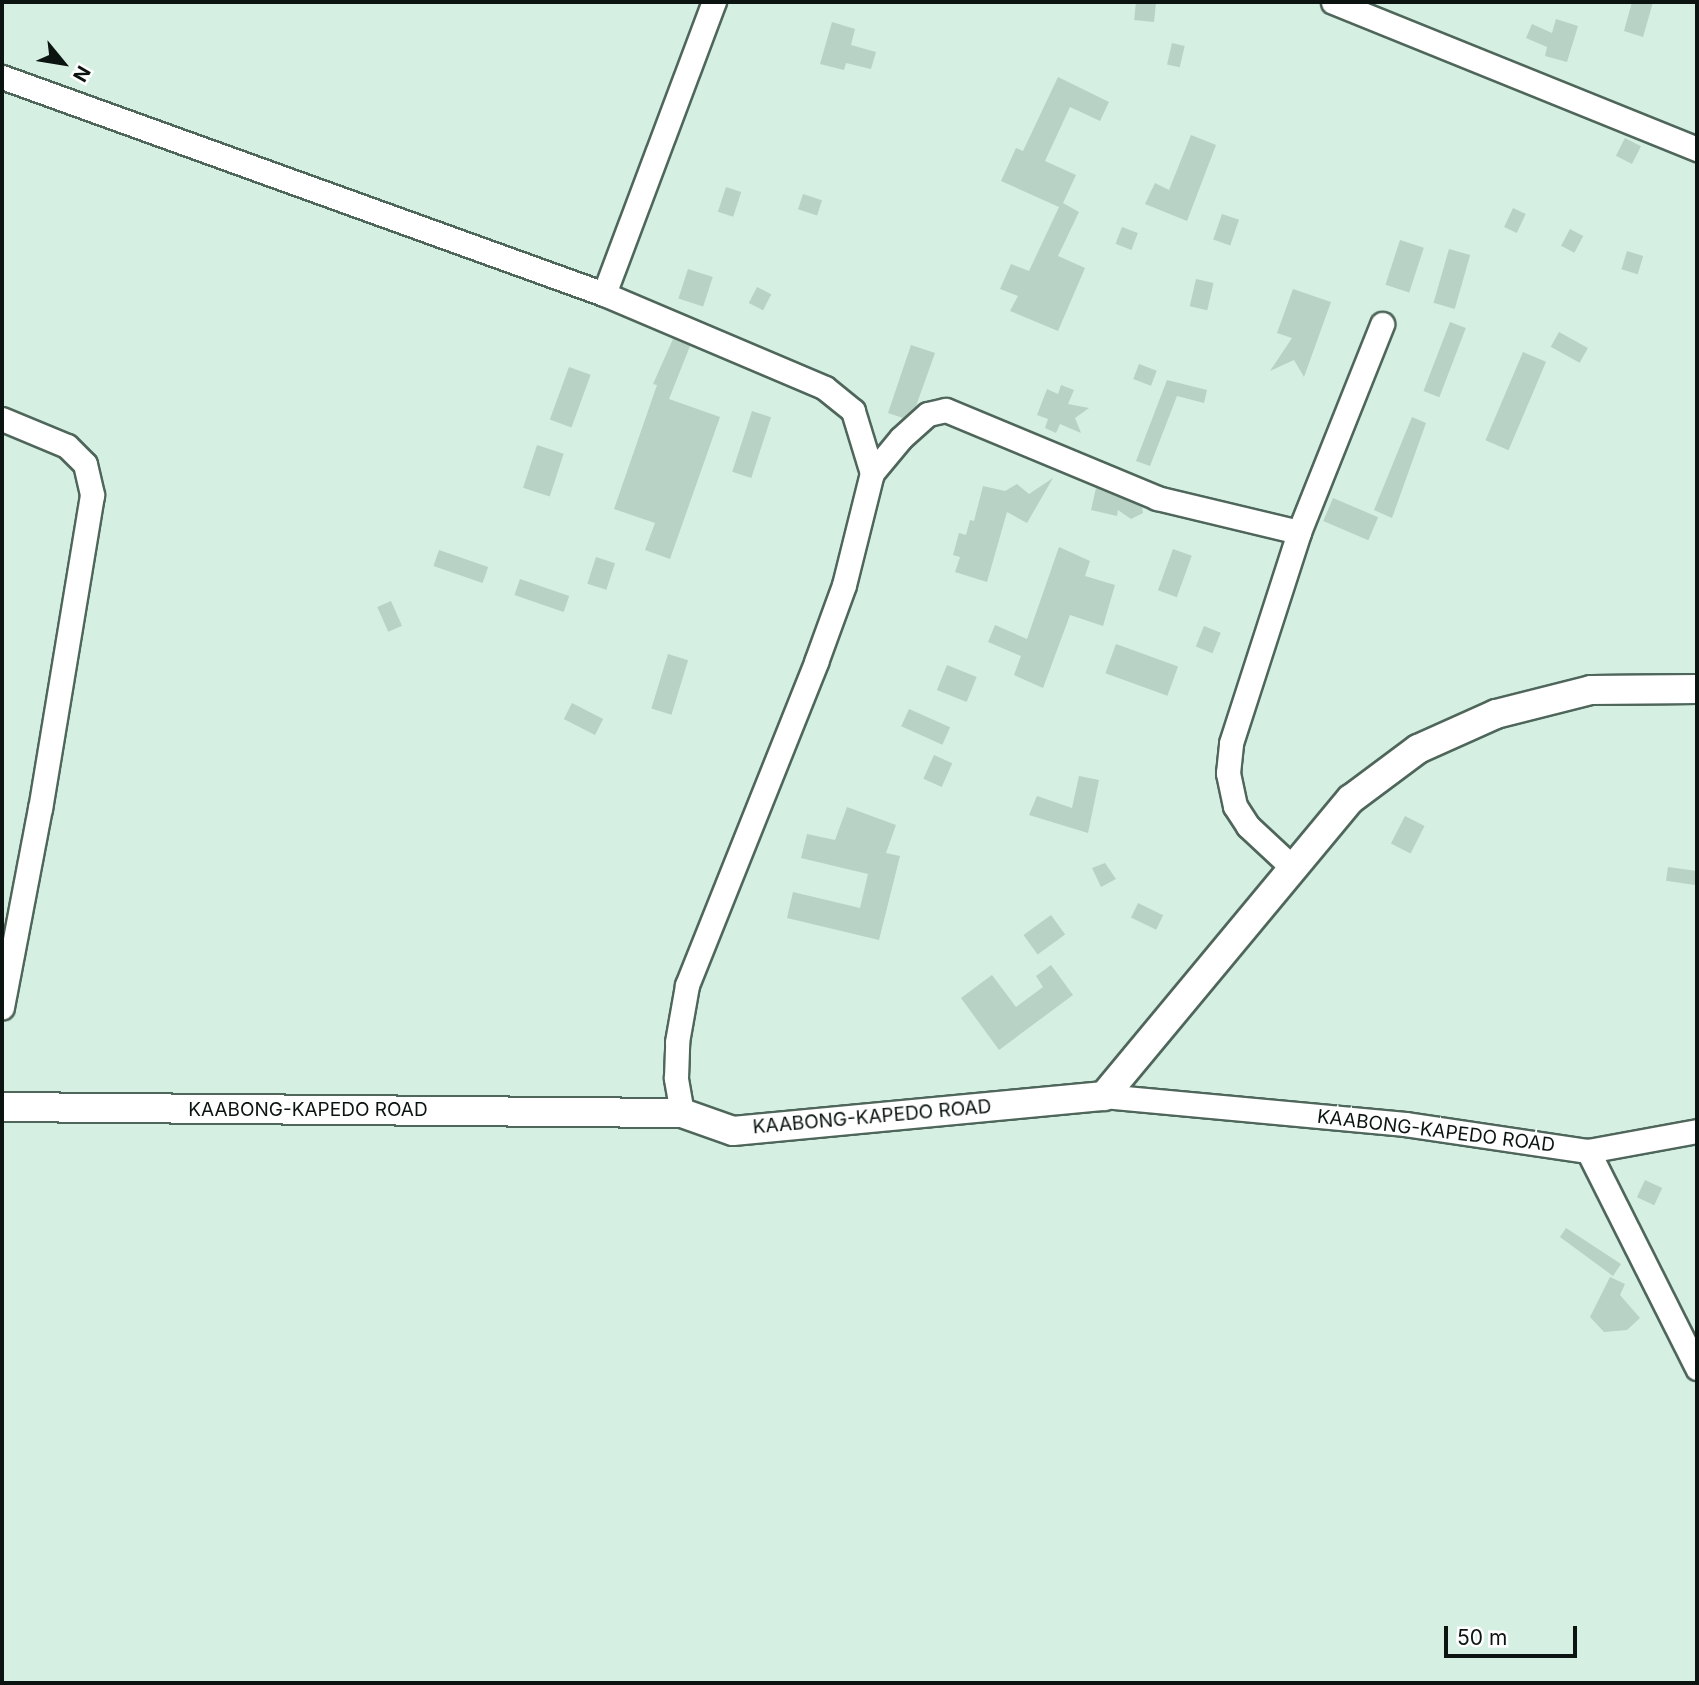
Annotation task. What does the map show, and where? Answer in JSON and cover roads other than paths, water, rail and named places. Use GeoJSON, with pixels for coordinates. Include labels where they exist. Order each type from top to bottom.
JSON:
{"type":"FeatureCollection","features":[{"type":"Feature","properties":{"kind":"main road"},"geometry":{"type":"LineString","coordinates":[[1104,1096],[1293,868],[1361,792],[1418,748],[1496,713],[1591,690],[1697,690]]}},
{"type":"Feature","properties":{"kind":"main road","name":"KAABONG-KAPEDO ROAD"},"geometry":{"type":"LineString","coordinates":[[2,1107],[682,1113],[733,1130],[1104,1096]]}},
{"type":"Feature","properties":{"kind":"street"},"geometry":{"type":"LineString","coordinates":[[604,294],[714,2]]}},
{"type":"Feature","properties":{"kind":"street"},"geometry":{"type":"LineString","coordinates":[[1333,2],[1697,149]]}},
{"type":"Feature","properties":{"kind":"street"},"geometry":{"type":"LineString","coordinates":[[2,76],[604,294],[825,388],[853,411],[872,473]]}},
{"type":"Feature","properties":{"kind":"street"},"geometry":{"type":"LineString","coordinates":[[1293,868],[1248,826],[1235,806],[1228,761],[1300,532],[1382,324]]}},
{"type":"Feature","properties":{"kind":"street"},"geometry":{"type":"LineString","coordinates":[[682,1113],[676,1078],[677,1042],[687,985],[821,649],[844,584],[872,473],[928,414],[946,410],[1157,498],[1300,532]]}},
{"type":"Feature","properties":{"kind":"street"},"geometry":{"type":"LineString","coordinates":[[2,419],[67,446],[85,464],[92,495],[40,808],[2,1007]]}},
{"type":"Feature","properties":{"kind":"street","name":"KAABONG-KAPEDO ROAD"},"geometry":{"type":"LineString","coordinates":[[1104,1096],[1405,1124],[1588,1151],[1697,1130]]}},
{"type":"Feature","properties":{"kind":"street"},"geometry":{"type":"LineString","coordinates":[[1588,1151],[1697,1368]]}}]}
